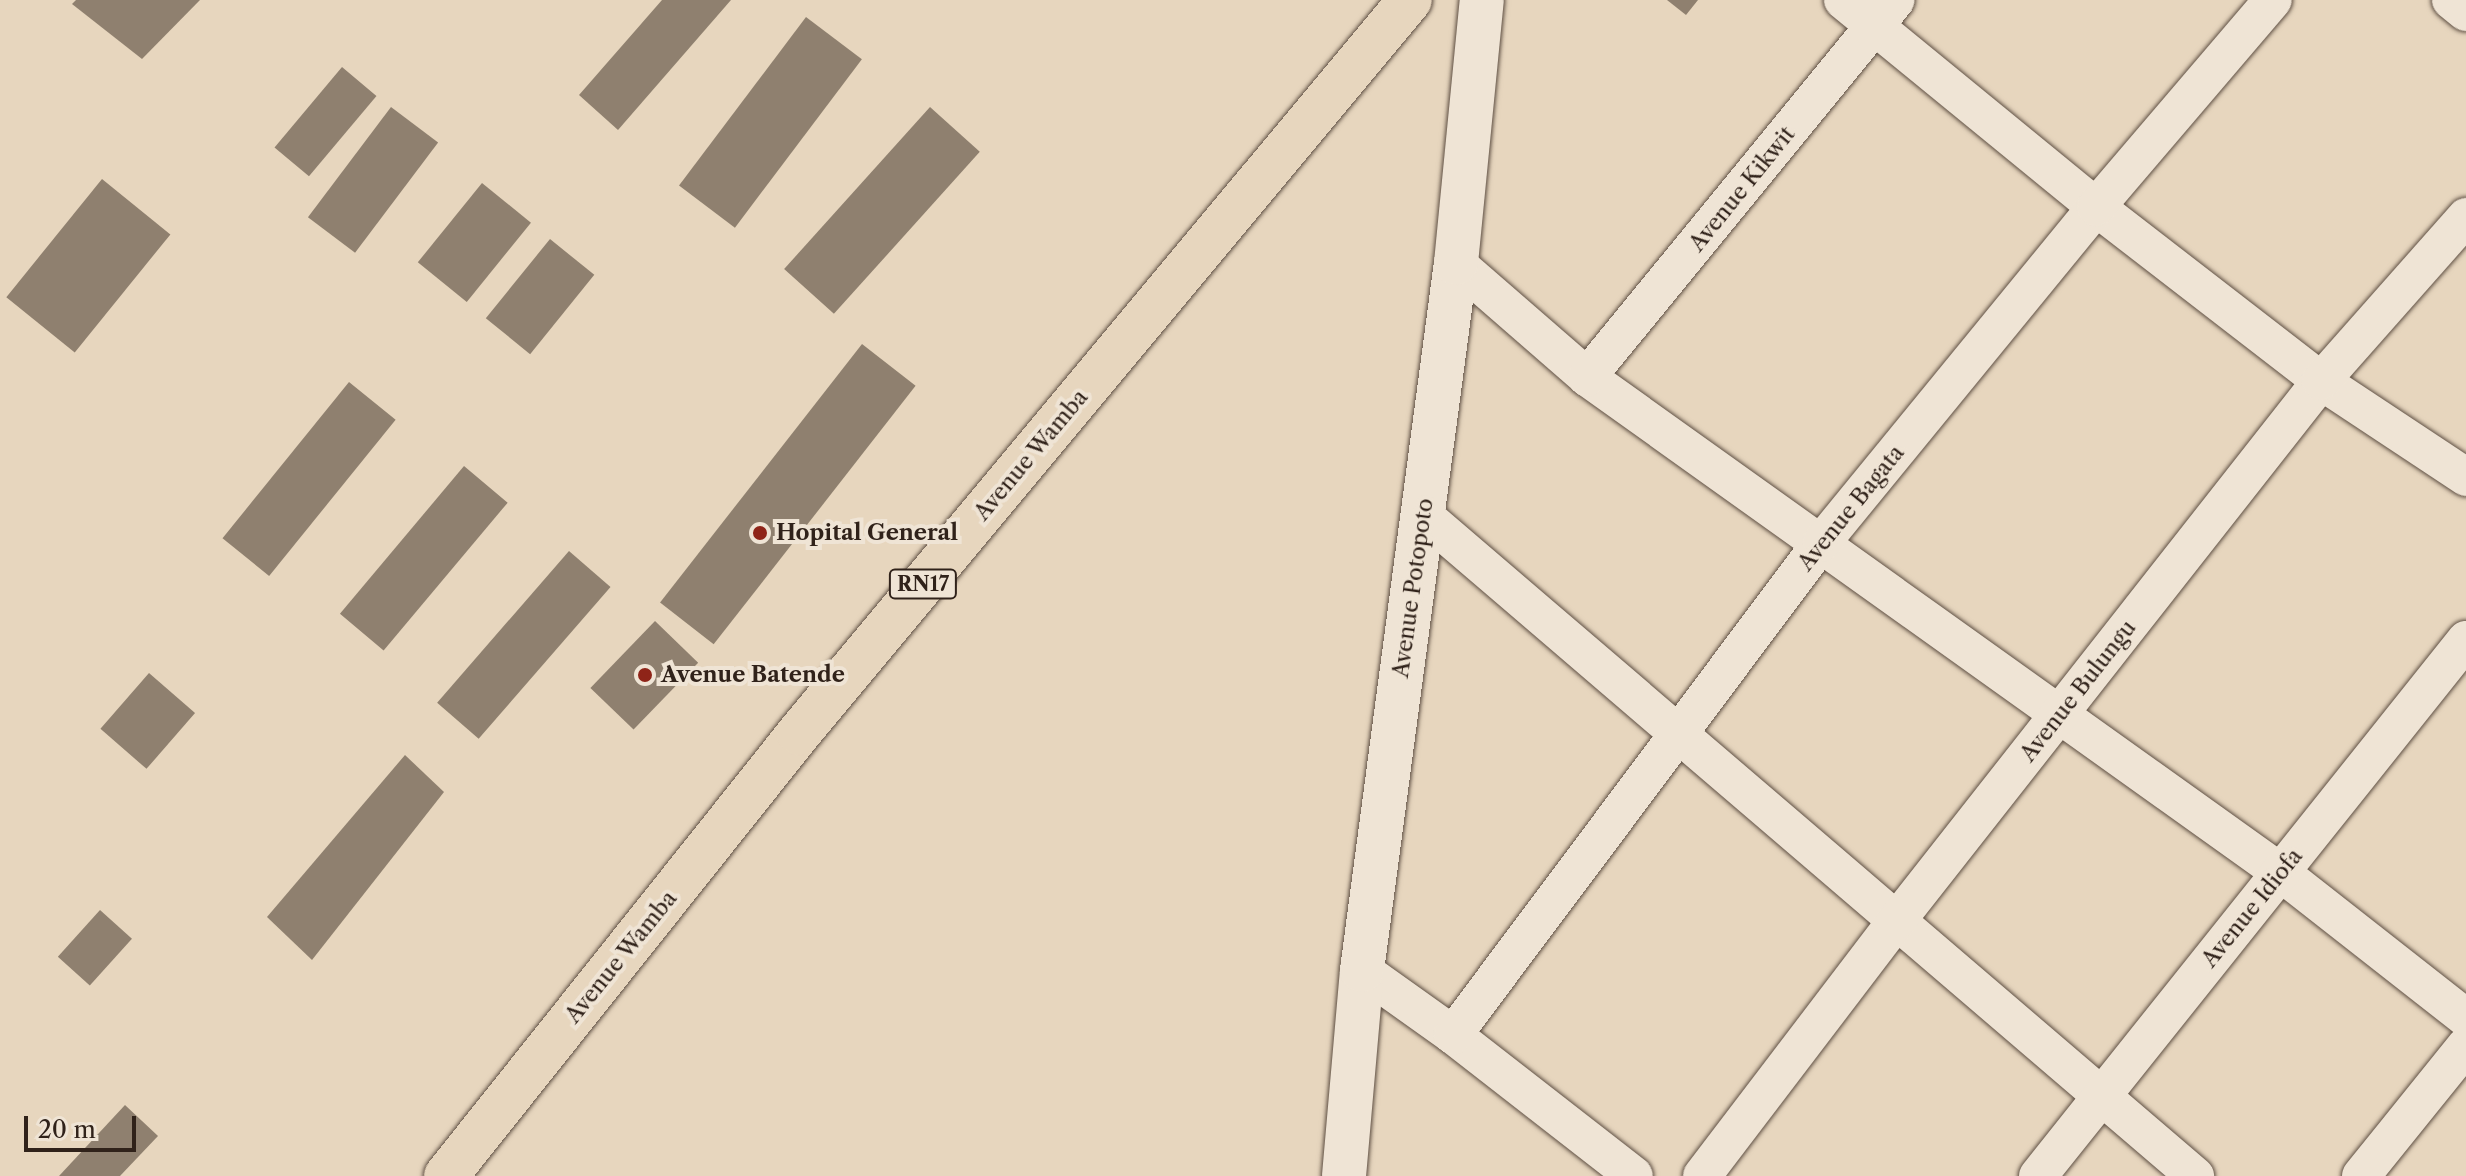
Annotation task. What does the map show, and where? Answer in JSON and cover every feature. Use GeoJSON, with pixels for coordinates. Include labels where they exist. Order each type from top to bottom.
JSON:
{"type":"FeatureCollection","features":[{"type":"Feature","properties":{"kind":"main road","name":"Avenue Wamba"},"geometry":{"type":"LineString","coordinates":[[446,1176],[799,733],[1410,0]]}},
{"type":"Feature","properties":{"kind":"street","name":"Avenue Potopoto"},"geometry":{"type":"LineString","coordinates":[[1344,1176],[1362,970],[1456,263],[1482,0]]}},
{"type":"Feature","properties":{"kind":"street"},"geometry":{"type":"LineString","coordinates":[[1843,0],[1886,13],[2096,207],[2321,381],[2466,477]]}},
{"type":"Feature","properties":{"kind":"street","name":"Avenue Bagata"},"geometry":{"type":"LineString","coordinates":[[1453,1035],[1822,542],[2096,207],[2273,0]]}},
{"type":"Feature","properties":{"kind":"street"},"geometry":{"type":"LineString","coordinates":[[2451,0],[2466,12]]}},
{"type":"Feature","properties":{"kind":"street","name":"Avenue Kikwit"},"geometry":{"type":"LineString","coordinates":[[1587,377],[1886,13]]}},
{"type":"Feature","properties":{"kind":"street","name":"Avenue Bulungu"},"geometry":{"type":"LineString","coordinates":[[1702,1176],[1898,919],[2321,381],[2466,217]]}},
{"type":"Feature","properties":{"kind":"street"},"geometry":{"type":"LineString","coordinates":[[1456,263],[1587,377],[2280,872],[2466,1018]]}},
{"type":"Feature","properties":{"kind":"street"},"geometry":{"type":"LineString","coordinates":[[1422,514],[2195,1176]]}},
{"type":"Feature","properties":{"kind":"street","name":"Avenue Idiofa"},"geometry":{"type":"LineString","coordinates":[[2038,1176],[2466,640]]}},
{"type":"Feature","properties":{"kind":"street"},"geometry":{"type":"LineString","coordinates":[[1362,970],[1453,1035],[1634,1176]]}},
{"type":"Feature","properties":{"kind":"street"},"geometry":{"type":"LineString","coordinates":[[2361,1176],[2466,1046]]}},
{"type":"Feature","properties":{"kind":"building"},"geometry":{"type":"Polygon","coordinates":[[[76,0],[200,0],[142,59],[72,4],[76,0]]]}},
{"type":"Feature","properties":{"kind":"building"},"geometry":{"type":"Polygon","coordinates":[[[662,0],[731,0],[618,130],[579,95],[662,0]]]}},
{"type":"Feature","properties":{"kind":"building"},"geometry":{"type":"Polygon","coordinates":[[[1667,0],[1698,0],[1686,15],[1667,0]]]}},
{"type":"Feature","properties":{"kind":"building"},"geometry":{"type":"Polygon","coordinates":[[[806,17],[862,59],[735,228],[679,186],[806,17]]]}},
{"type":"Feature","properties":{"kind":"building"},"geometry":{"type":"Polygon","coordinates":[[[342,67],[376,96],[309,176],[275,147],[342,67]]]}},
{"type":"Feature","properties":{"kind":"building"},"geometry":{"type":"Polygon","coordinates":[[[391,107],[438,143],[355,253],[308,217],[391,107]]]}},
{"type":"Feature","properties":{"kind":"building"},"geometry":{"type":"Polygon","coordinates":[[[930,107],[980,152],[834,314],[784,269],[930,107]]]}},
{"type":"Feature","properties":{"kind":"building"},"geometry":{"type":"Polygon","coordinates":[[[102,179],[170,234],[75,353],[6,297],[102,179]]]}},
{"type":"Feature","properties":{"kind":"building"},"geometry":{"type":"Polygon","coordinates":[[[482,183],[531,223],[467,302],[418,262],[482,183]]]}},
{"type":"Feature","properties":{"kind":"building"},"geometry":{"type":"Polygon","coordinates":[[[550,239],[594,275],[530,354],[486,318],[550,239]]]}},
{"type":"Feature","properties":{"kind":"building","name":"Hopital General"},"geometry":{"type":"Polygon","coordinates":[[[862,344],[916,386],[714,644],[660,602],[862,344]]]}},
{"type":"Feature","properties":{"kind":"building"},"geometry":{"type":"Polygon","coordinates":[[[349,382],[396,420],[269,576],[223,538],[349,382]]]}},
{"type":"Feature","properties":{"kind":"building"},"geometry":{"type":"Polygon","coordinates":[[[464,466],[508,503],[384,650],[340,614],[464,466]]]}},
{"type":"Feature","properties":{"kind":"building"},"geometry":{"type":"Polygon","coordinates":[[[569,551],[611,587],[479,739],[437,703],[569,551]]]}},
{"type":"Feature","properties":{"kind":"building","name":"Avenue Batende"},"geometry":{"type":"Polygon","coordinates":[[[655,621],[698,663],[634,730],[590,688],[655,621]]]}},
{"type":"Feature","properties":{"kind":"building"},"geometry":{"type":"Polygon","coordinates":[[[149,673],[195,713],[146,769],[100,729],[149,673]]]}},
{"type":"Feature","properties":{"kind":"building"},"geometry":{"type":"Polygon","coordinates":[[[405,755],[444,792],[312,960],[267,917],[405,755]]]}},
{"type":"Feature","properties":{"kind":"building"},"geometry":{"type":"Polygon","coordinates":[[[100,910],[132,939],[90,986],[58,957],[100,910]]]}},
{"type":"Feature","properties":{"kind":"building"},"geometry":{"type":"Polygon","coordinates":[[[125,1105],[158,1136],[120,1176],[59,1176],[125,1105]]]}},
{"type":"Feature","properties":{"kind":"place","name":"Hopital General"},"geometry":{"type":"Point","coordinates":[760,533]}},
{"type":"Feature","properties":{"kind":"place","name":"Avenue Batende"},"geometry":{"type":"Point","coordinates":[645,675]}}]}
